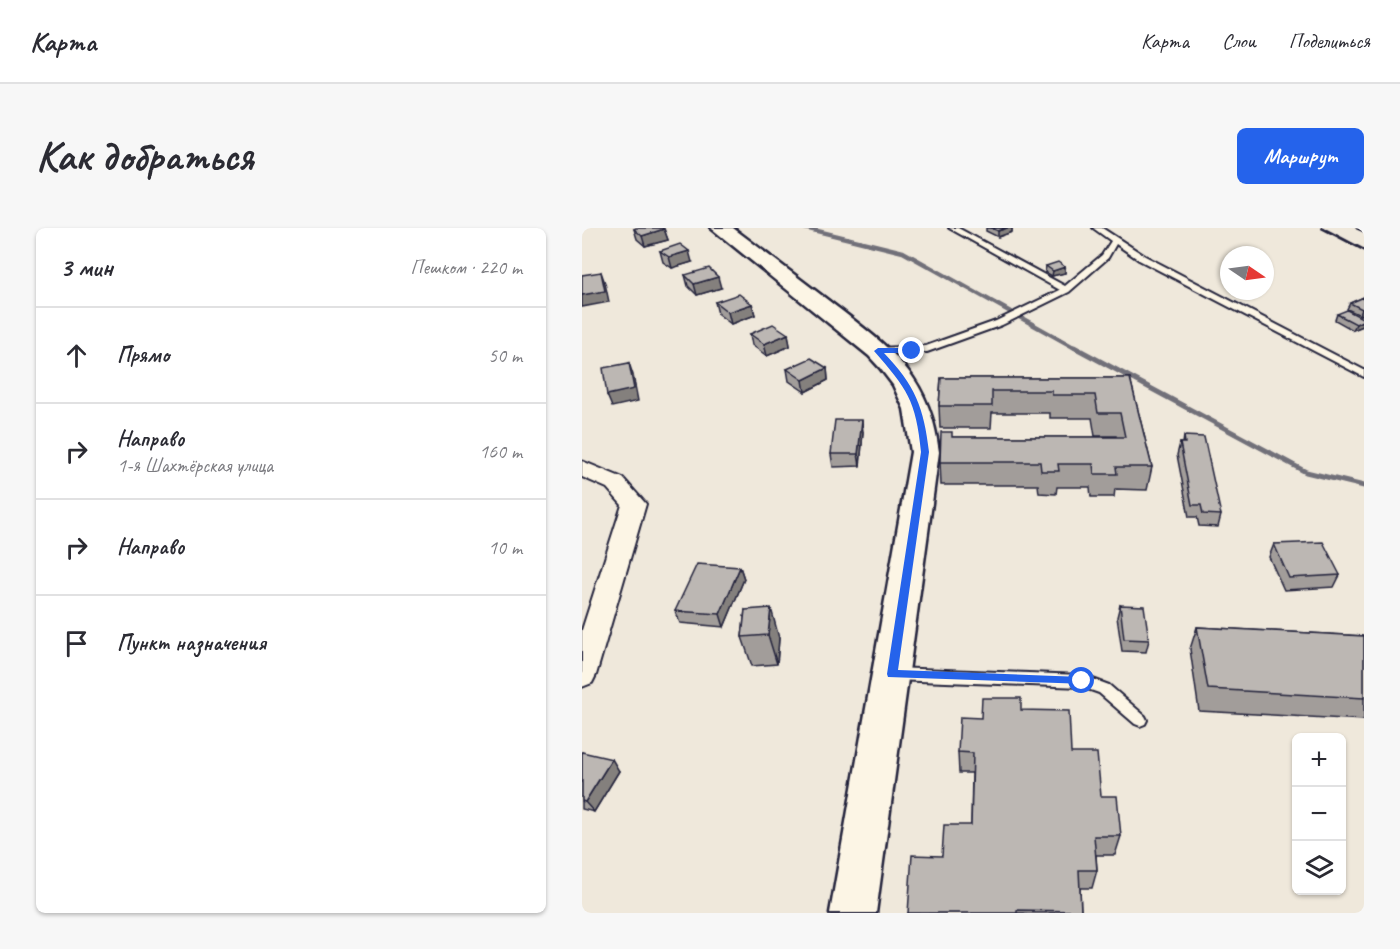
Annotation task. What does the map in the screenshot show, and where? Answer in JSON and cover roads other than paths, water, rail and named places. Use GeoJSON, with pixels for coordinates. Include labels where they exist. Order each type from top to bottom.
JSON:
{"type":"FeatureCollection","features":[{"type":"Feature","properties":{"kind":"street"},"geometry":{"type":"LineString","coordinates":[[720,228],[878,351],[896,369],[917,405],[922,420],[925,452],[853,913]]}},
{"type":"Feature","properties":{"kind":"street"},"geometry":{"type":"LineString","coordinates":[[582,468],[615,483],[634,504],[582,675]]}},
{"type":"Feature","properties":{"kind":"lane"},"geometry":{"type":"LineString","coordinates":[[953,228],[1066,290]]}},
{"type":"Feature","properties":{"kind":"lane"},"geometry":{"type":"LineString","coordinates":[[1097,228],[1114,242],[1364,374]]}},
{"type":"Feature","properties":{"kind":"lane"},"geometry":{"type":"LineString","coordinates":[[878,351],[927,349],[999,323],[1066,290],[1105,256],[1114,242]]}},
{"type":"Feature","properties":{"kind":"lane"},"geometry":{"type":"LineString","coordinates":[[892,674],[1082,681],[1104,689],[1140,720]]}},
{"type":"Feature","properties":{"kind":"waterway"},"geometry":{"type":"LineString","coordinates":[[805,228],[903,252],[1077,349]]}},
{"type":"Feature","properties":{"kind":"waterway"},"geometry":{"type":"LineString","coordinates":[[1074,347],[1306,472],[1364,486]]}},
{"type":"Feature","properties":{"kind":"railway"},"geometry":{"type":"LineString","coordinates":[[1322,228],[1364,250]]}},
{"type":"Feature","properties":{"kind":"railway"},"geometry":{"type":"LineString","coordinates":[[1357,228],[1364,231]]}}]}
